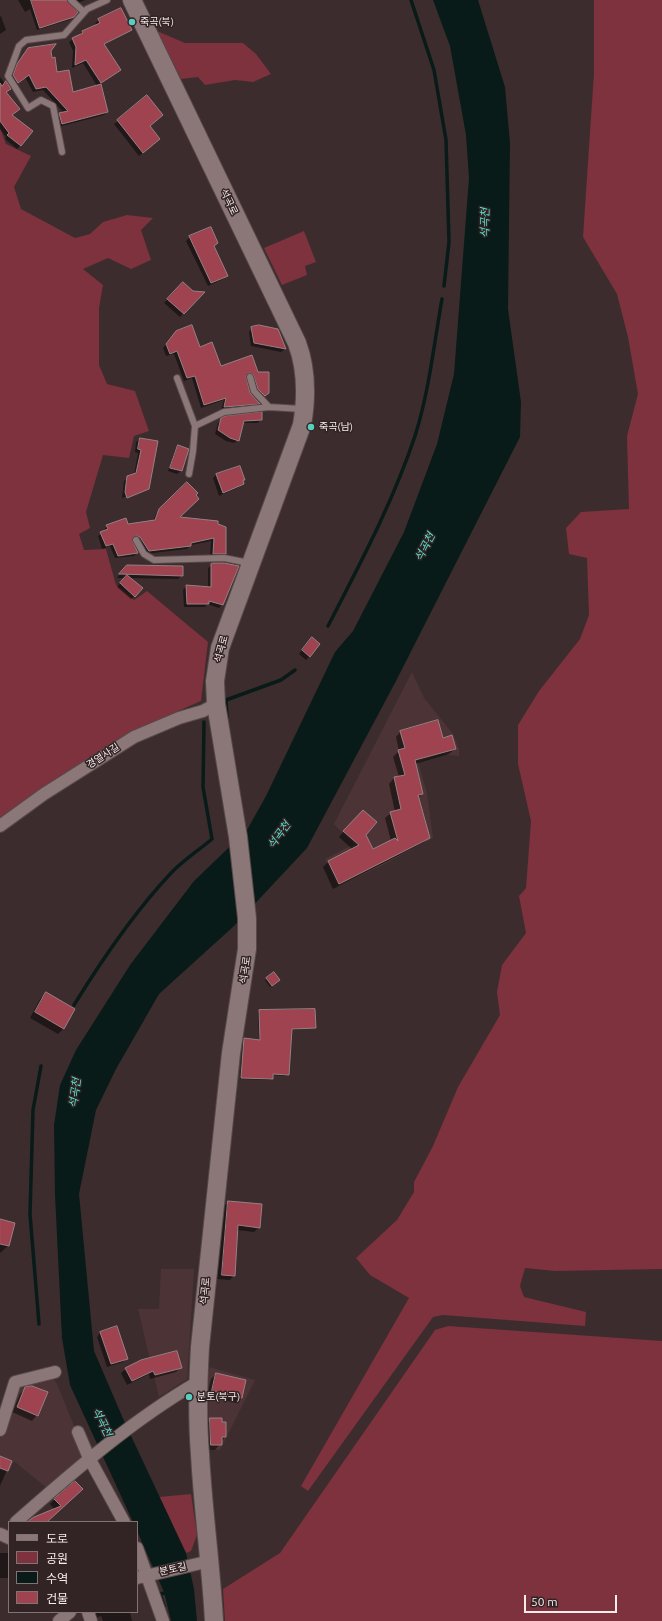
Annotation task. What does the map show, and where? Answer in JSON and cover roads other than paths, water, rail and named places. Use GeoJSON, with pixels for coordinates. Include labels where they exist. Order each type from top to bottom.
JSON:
{"type":"FeatureCollection","features":[{"type":"Feature","properties":{"kind":"street","name":"석곡로"},"geometry":{"type":"LineString","coordinates":[[132,0],[297,343],[303,357],[306,376],[306,393],[302,425],[220,648],[215,681],[216,704],[238,837],[247,918],[247,949],[231,1053],[208,1252],[198,1382],[202,1562],[214,1621]]}},
{"type":"Feature","properties":{"kind":"street","name":"경열사길"},"geometry":{"type":"LineString","coordinates":[[0,826],[44,794],[134,737],[179,718],[203,711],[216,704]]}},
{"type":"Feature","properties":{"kind":"street"},"geometry":{"type":"LineString","coordinates":[[0,1430],[15,1382],[55,1372]]}},
{"type":"Feature","properties":{"kind":"street"},"geometry":{"type":"LineString","coordinates":[[17,1521],[94,1454],[155,1408],[198,1382]]}},
{"type":"Feature","properties":{"kind":"street"},"geometry":{"type":"LineString","coordinates":[[78,1432],[94,1454],[124,1521]]}},
{"type":"Feature","properties":{"kind":"street"},"geometry":{"type":"LineString","coordinates":[[138,1551],[163,1621]]}},
{"type":"Feature","properties":{"kind":"street","name":"분토길"},"geometry":{"type":"LineString","coordinates":[[146,1576],[202,1562]]}},
{"type":"Feature","properties":{"kind":"street"},"geometry":{"type":"LineString","coordinates":[[58,1621],[69,1613]]}},
{"type":"Feature","properties":{"kind":"lane"},"geometry":{"type":"LineString","coordinates":[[71,0],[84,12]]}},
{"type":"Feature","properties":{"kind":"lane"},"geometry":{"type":"LineString","coordinates":[[62,152],[53,106],[41,100],[28,108],[9,81],[8,71],[19,46],[26,40],[64,36],[84,12],[107,0]]}},
{"type":"Feature","properties":{"kind":"lane"},"geometry":{"type":"LineString","coordinates":[[250,377],[254,391],[269,407]]}},
{"type":"Feature","properties":{"kind":"lane"},"geometry":{"type":"LineString","coordinates":[[177,378],[195,426],[189,474]]}},
{"type":"Feature","properties":{"kind":"lane"},"geometry":{"type":"LineString","coordinates":[[195,426],[224,412],[269,407],[304,409]]}},
{"type":"Feature","properties":{"kind":"lane"},"geometry":{"type":"LineString","coordinates":[[136,540],[144,554],[154,560],[224,558],[251,563]]}},
{"type":"Feature","properties":{"kind":"water","name":"석곡천"},"geometry":{"type":"Polygon","coordinates":[[[433,0],[478,0],[505,87],[510,143],[508,309],[521,402],[520,437],[396,681],[307,848],[234,926],[159,994],[116,1069],[96,1110],[79,1194],[94,1351],[125,1423],[186,1553],[194,1589],[197,1621],[171,1621],[164,1592],[138,1533],[138,1521],[133,1521],[70,1385],[62,1338],[55,1195],[54,1125],[60,1085],[76,1050],[130,965],[194,881],[247,830],[266,796],[335,652],[353,631],[404,532],[437,444],[454,374],[469,178],[466,135],[450,46],[433,0]]]}},
{"type":"Feature","properties":{"kind":"waterway"},"geometry":{"type":"LineString","coordinates":[[411,0],[434,70],[446,140],[449,242],[444,286]]}},
{"type":"Feature","properties":{"kind":"waterway"},"geometry":{"type":"LineString","coordinates":[[328,626],[364,556],[397,485],[415,436],[428,385],[442,299]]}},
{"type":"Feature","properties":{"kind":"waterway"},"geometry":{"type":"LineString","coordinates":[[227,717],[226,700],[281,680],[295,670]]}},
{"type":"Feature","properties":{"kind":"waterway"},"geometry":{"type":"LineString","coordinates":[[74,1005],[96,970],[132,919],[158,887],[172,872],[212,839],[203,787],[204,722]]}},
{"type":"Feature","properties":{"kind":"waterway"},"geometry":{"type":"LineString","coordinates":[[39,1324],[30,1214],[33,1110],[41,1066]]}},
{"type":"Feature","properties":{"kind":"waterway"},"geometry":{"type":"LineString","coordinates":[[164,1606],[160,1594],[169,1592]]}},
{"type":"Feature","properties":{"kind":"place","name":"죽곡(북)"},"geometry":{"type":"Point","coordinates":[132,22]}},
{"type":"Feature","properties":{"kind":"place","name":"죽곡(남)"},"geometry":{"type":"Point","coordinates":[311,427]}},
{"type":"Feature","properties":{"kind":"place","name":"분토(북구)"},"geometry":{"type":"Point","coordinates":[189,1397]}}]}
